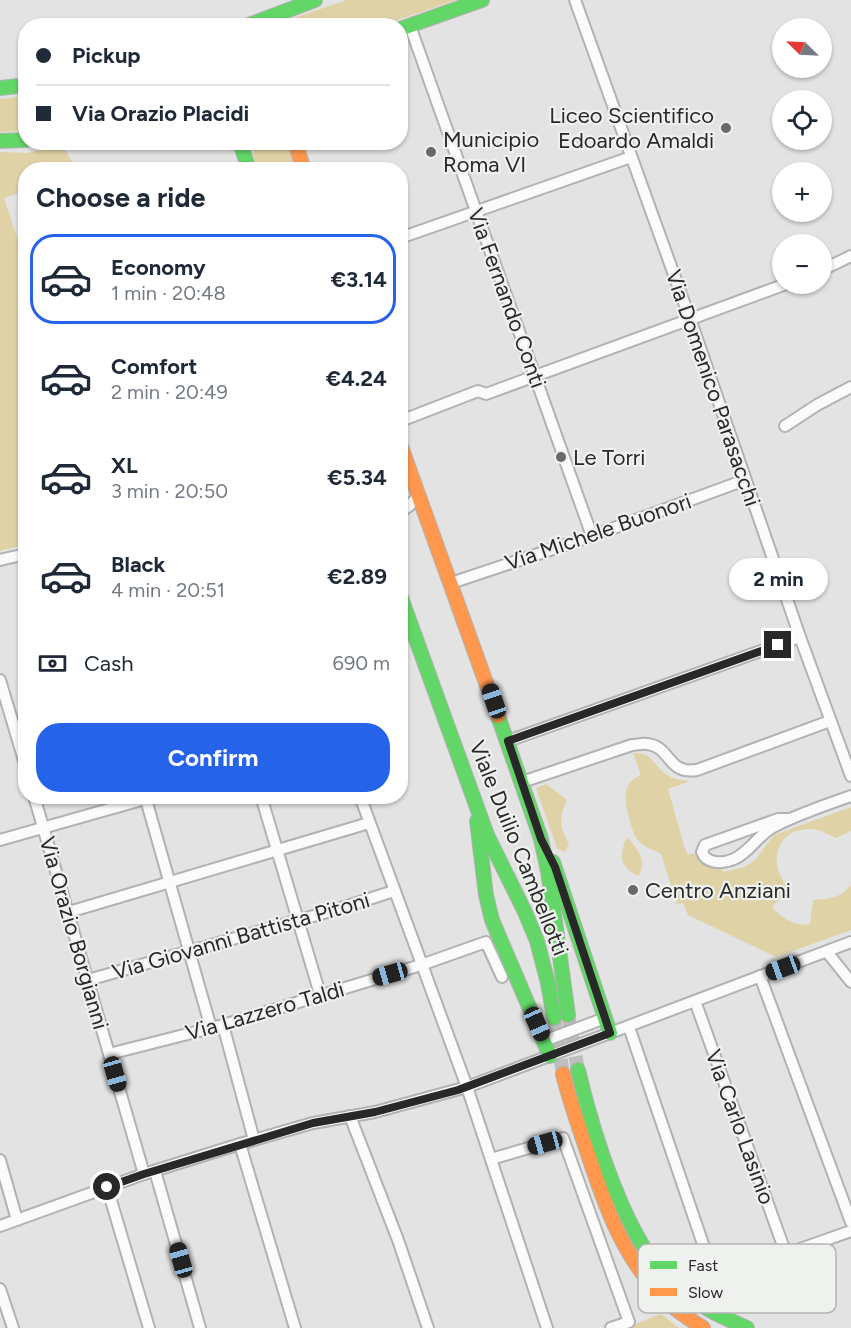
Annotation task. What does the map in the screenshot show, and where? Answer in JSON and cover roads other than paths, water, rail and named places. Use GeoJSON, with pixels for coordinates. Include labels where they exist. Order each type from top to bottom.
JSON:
{"type":"FeatureCollection","features":[{"type":"Feature","properties":{"kind":"main road"},"geometry":{"type":"LineString","coordinates":[[267,18],[315,0]]}},
{"type":"Feature","properties":{"kind":"main road"},"geometry":{"type":"LineString","coordinates":[[408,26],[482,0]]}},
{"type":"Feature","properties":{"kind":"main road"},"geometry":{"type":"LineString","coordinates":[[0,88],[18,86]]}},
{"type":"Feature","properties":{"kind":"main road"},"geometry":{"type":"LineString","coordinates":[[0,141],[18,140]]}},
{"type":"Feature","properties":{"kind":"main road","name":"Viale Duilio Cambellotti"},"geometry":{"type":"LineString","coordinates":[[408,464],[541,839],[548,871],[568,1015]]}},
{"type":"Feature","properties":{"kind":"main road","name":"Viale Duilio Cambellotti"},"geometry":{"type":"LineString","coordinates":[[408,617],[490,842],[537,941],[554,1018]]}},
{"type":"Feature","properties":{"kind":"main road"},"geometry":{"type":"LineString","coordinates":[[474,798],[489,911],[550,1056]]}},
{"type":"Feature","properties":{"kind":"main road"},"geometry":{"type":"LineString","coordinates":[[541,839],[555,867],[610,1033]]}},
{"type":"Feature","properties":{"kind":"main road"},"geometry":{"type":"LineString","coordinates":[[578,1070],[619,1199],[641,1244]]}},
{"type":"Feature","properties":{"kind":"main road"},"geometry":{"type":"LineString","coordinates":[[563,1074],[592,1168],[612,1222],[622,1245],[638,1270]]}},
{"type":"Feature","properties":{"kind":"main road"},"geometry":{"type":"LineString","coordinates":[[680,1313],[703,1328]]}},
{"type":"Feature","properties":{"kind":"main road"},"geometry":{"type":"LineString","coordinates":[[712,1313],[747,1328]]}},
{"type":"Feature","properties":{"kind":"street","name":"Via Domenico Parasacchi"},"geometry":{"type":"LineString","coordinates":[[575,0],[800,638],[851,776]]}},
{"type":"Feature","properties":{"kind":"street","name":"Via Fernando Conti"},"geometry":{"type":"LineString","coordinates":[[408,35],[477,212],[592,536]]}},
{"type":"Feature","properties":{"kind":"street"},"geometry":{"type":"LineString","coordinates":[[408,235],[631,157]]}},
{"type":"Feature","properties":{"kind":"street"},"geometry":{"type":"LineString","coordinates":[[832,265],[851,256]]}},
{"type":"Feature","properties":{"kind":"street"},"geometry":{"type":"LineString","coordinates":[[408,418],[478,391],[486,394],[535,377],[772,289]]}},
{"type":"Feature","properties":{"kind":"street"},"geometry":{"type":"LineString","coordinates":[[785,426],[817,405],[851,387]]}},
{"type":"Feature","properties":{"kind":"street","name":"Via Michele Buonori"},"geometry":{"type":"LineString","coordinates":[[451,583],[592,536],[745,480]]}},
{"type":"Feature","properties":{"kind":"street"},"geometry":{"type":"LineString","coordinates":[[408,507],[419,495]]}},
{"type":"Feature","properties":{"kind":"street"},"geometry":{"type":"LineString","coordinates":[[0,560],[18,556]]}},
{"type":"Feature","properties":{"kind":"street"},"geometry":{"type":"LineString","coordinates":[[508,741],[800,638]]}},
{"type":"Feature","properties":{"kind":"street"},"geometry":{"type":"LineString","coordinates":[[0,681],[18,741]]}},
{"type":"Feature","properties":{"kind":"street"},"geometry":{"type":"LineString","coordinates":[[522,782],[632,745],[647,744],[658,747],[677,768],[687,772],[830,721]]}},
{"type":"Feature","properties":{"kind":"street"},"geometry":{"type":"LineString","coordinates":[[790,819],[778,819],[705,845],[703,855],[706,859],[716,862],[735,859],[753,846],[772,827],[851,796]]}},
{"type":"Feature","properties":{"kind":"street","name":"Via Orazio Borgianni"},"geometry":{"type":"LineString","coordinates":[[36,804],[109,1054],[201,1328]]}},
{"type":"Feature","properties":{"kind":"street"},"geometry":{"type":"LineString","coordinates":[[0,840],[124,804]]}},
{"type":"Feature","properties":{"kind":"street"},"geometry":{"type":"LineString","coordinates":[[150,804],[211,1028]]}},
{"type":"Feature","properties":{"kind":"street"},"geometry":{"type":"LineString","coordinates":[[264,804],[320,994]]}},
{"type":"Feature","properties":{"kind":"street"},"geometry":{"type":"LineString","coordinates":[[363,804],[467,1087],[547,1328]]}},
{"type":"Feature","properties":{"kind":"street"},"geometry":{"type":"LineString","coordinates":[[69,912],[369,823]]}},
{"type":"Feature","properties":{"kind":"street","name":"Via Giovanni Battista Pitoni"},"geometry":{"type":"LineString","coordinates":[[88,980],[394,891]]}},
{"type":"Feature","properties":{"kind":"street","name":"Via Lazzero Taldi"},"geometry":{"type":"LineString","coordinates":[[109,1054],[223,1025],[421,965],[486,942],[502,977]]}},
{"type":"Feature","properties":{"kind":"street"},"geometry":{"type":"LineString","coordinates":[[0,1226],[149,1172],[240,1144],[309,1124],[375,1112],[467,1087],[851,942]]}},
{"type":"Feature","properties":{"kind":"street"},"geometry":{"type":"LineString","coordinates":[[827,952],[851,982]]}},
{"type":"Feature","properties":{"kind":"street"},"geometry":{"type":"LineString","coordinates":[[760,976],[851,1222]]}},
{"type":"Feature","properties":{"kind":"street","name":"Via Carlo Lasinio"},"geometry":{"type":"LineString","coordinates":[[695,1001],[782,1244]]}},
{"type":"Feature","properties":{"kind":"street"},"geometry":{"type":"LineString","coordinates":[[544,1041],[605,1018]]}},
{"type":"Feature","properties":{"kind":"street"},"geometry":{"type":"LineString","coordinates":[[223,1025],[254,1140]]}},
{"type":"Feature","properties":{"kind":"street"},"geometry":{"type":"LineString","coordinates":[[629,1027],[703,1244]]}},
{"type":"Feature","properties":{"kind":"street"},"geometry":{"type":"LineString","coordinates":[[350,1116],[398,1240],[428,1328]]}},
{"type":"Feature","properties":{"kind":"street"},"geometry":{"type":"LineString","coordinates":[[491,1159],[563,1138],[628,1322],[610,1328]]}},
{"type":"Feature","properties":{"kind":"street"},"geometry":{"type":"LineString","coordinates":[[240,1144],[295,1328]]}},
{"type":"Feature","properties":{"kind":"street"},"geometry":{"type":"LineString","coordinates":[[0,1160],[17,1220]]}},
{"type":"Feature","properties":{"kind":"street"},"geometry":{"type":"LineString","coordinates":[[107,1187],[149,1328]]}},
{"type":"Feature","properties":{"kind":"street"},"geometry":{"type":"LineString","coordinates":[[816,1244],[851,1232]]}},
{"type":"Feature","properties":{"kind":"street"},"geometry":{"type":"LineString","coordinates":[[0,1289],[13,1328]]}},
{"type":"Feature","properties":{"kind":"tunnel"},"geometry":{"type":"LineString","coordinates":[[568,1015],[578,1070]]}},
{"type":"Feature","properties":{"kind":"tunnel"},"geometry":{"type":"LineString","coordinates":[[554,1018],[563,1074]]}},
{"type":"Feature","properties":{"kind":"place","name":"Liceo Scientifico Edoardo Amaldi"},"geometry":{"type":"Point","coordinates":[726,128]}},
{"type":"Feature","properties":{"kind":"place","name":"Municipio Roma VI"},"geometry":{"type":"Point","coordinates":[431,152]}},
{"type":"Feature","properties":{"kind":"place","name":"Le Torri"},"geometry":{"type":"Point","coordinates":[561,457]}},
{"type":"Feature","properties":{"kind":"place","name":"Centro Anziani"},"geometry":{"type":"Point","coordinates":[633,890]}}]}
